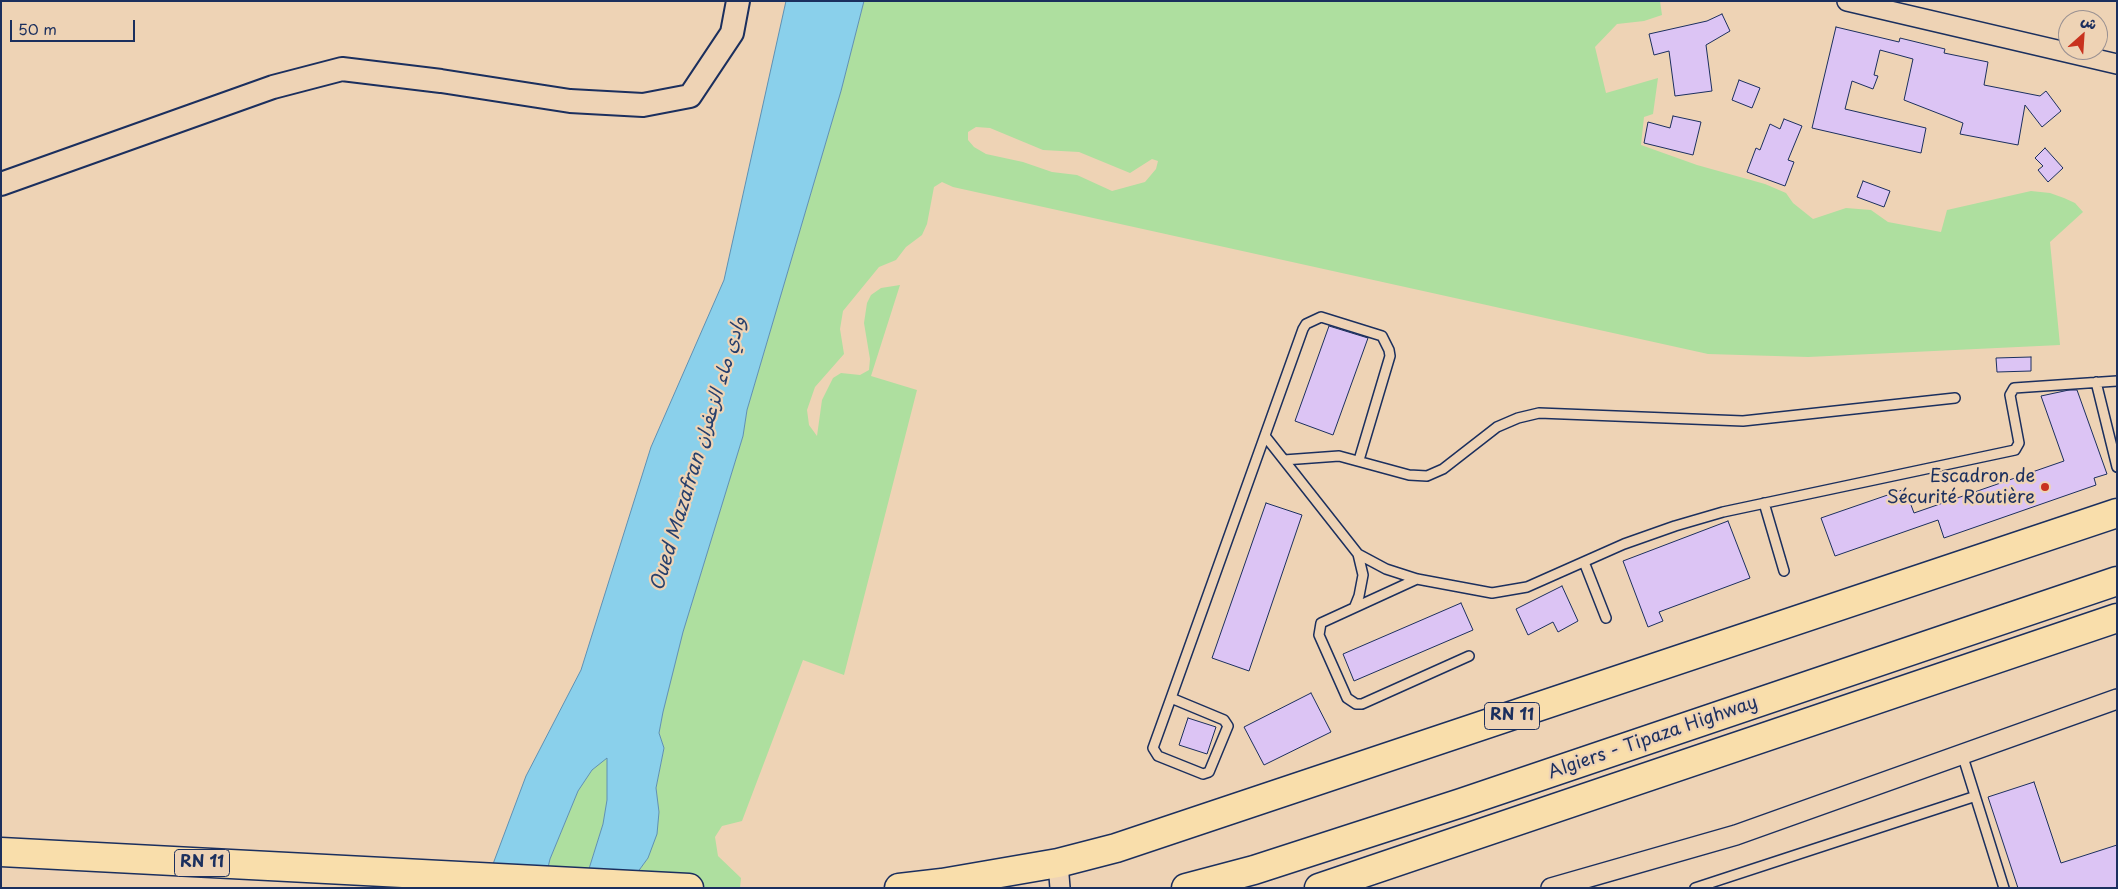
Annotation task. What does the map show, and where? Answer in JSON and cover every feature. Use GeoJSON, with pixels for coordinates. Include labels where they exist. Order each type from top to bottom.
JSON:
{"type":"FeatureCollection","features":[{"type":"Feature","properties":{"kind":"main road","name":"RN 11"},"geometry":{"type":"LineString","coordinates":[[899,888],[1059,875],[1168,831],[2117,513]]}},
{"type":"Feature","properties":{"kind":"main road","name":"Algiers - Tipaza Highway"},"geometry":{"type":"LineString","coordinates":[[1186,888],[1254,870],[1452,806],[2117,581]]}},
{"type":"Feature","properties":{"kind":"main road","name":"Algiers - Tipaza Highway"},"geometry":{"type":"LineString","coordinates":[[1319,888],[2117,618]]}},
{"type":"Feature","properties":{"kind":"main road","name":"RN 11"},"geometry":{"type":"LineString","coordinates":[[1,852],[689,888]]}},
{"type":"Feature","properties":{"kind":"street"},"geometry":{"type":"LineString","coordinates":[[1,184],[273,86],[342,69],[441,81],[570,101],[643,105],[690,96],[732,33],[738,1]]}},
{"type":"Feature","properties":{"kind":"street"},"geometry":{"type":"LineString","coordinates":[[1847,1],[2117,64]]}},
{"type":"Feature","properties":{"kind":"street"},"geometry":{"type":"LineString","coordinates":[[1551,888],[1736,835],[2117,699]]}},
{"type":"Feature","properties":{"kind":"lane"},"geometry":{"type":"LineString","coordinates":[[1171,698],[1224,720],[1228,726],[1209,772],[1203,774],[1155,754],[1154,748],[1171,698],[1303,329],[1306,324],[1321,317],[1382,336],[1389,350],[1390,356],[1359,460]]}},
{"type":"Feature","properties":{"kind":"lane"},"geometry":{"type":"LineString","coordinates":[[1265,436],[1358,554],[1386,569],[1417,580],[1492,592],[1510,591],[1543,580],[1624,544],[1675,526],[1764,503],[2015,450],[2019,443],[2010,395],[2014,388],[2117,381]]}},
{"type":"Feature","properties":{"kind":"lane"},"geometry":{"type":"LineString","coordinates":[[2096,382],[2116,467]]}},
{"type":"Feature","properties":{"kind":"lane"},"geometry":{"type":"LineString","coordinates":[[1284,460],[1329,455],[1359,460],[1409,474],[1427,476],[1443,469],[1498,427],[1518,418],[1539,413],[1744,421],[1955,398]]}},
{"type":"Feature","properties":{"kind":"lane"},"geometry":{"type":"LineString","coordinates":[[1764,503],[1784,571]]}},
{"type":"Feature","properties":{"kind":"lane"},"geometry":{"type":"LineString","coordinates":[[1355,606],[1363,575],[1358,554]]}},
{"type":"Feature","properties":{"kind":"lane"},"geometry":{"type":"LineString","coordinates":[[1584,562],[1606,618]]}},
{"type":"Feature","properties":{"kind":"lane"},"geometry":{"type":"LineString","coordinates":[[1417,580],[1355,606],[1321,623],[1318,631],[1344,693],[1351,702],[1362,704],[1469,656]]}},
{"type":"Feature","properties":{"kind":"lane"},"geometry":{"type":"LineString","coordinates":[[1962,754],[2004,888]]}},
{"type":"Feature","properties":{"kind":"lane"},"geometry":{"type":"LineString","coordinates":[[1695,888],[1974,797]]}},
{"type":"Feature","properties":{"kind":"green space"},"geometry":{"type":"Polygon","coordinates":[[[864,1],[1660,1],[1662,15],[1644,21],[1617,24],[1595,47],[1606,93],[1658,78],[1653,114],[1644,117],[1641,145],[1697,165],[1765,184],[1786,193],[1793,203],[1813,219],[1846,208],[1871,210],[1888,222],[1941,232],[1947,210],[2031,191],[2050,193],[2064,198],[2075,203],[2083,212],[2050,242],[2060,345],[1808,357],[1708,354],[953,187],[942,182],[934,187],[927,224],[922,235],[906,247],[896,260],[879,267],[843,311],[840,329],[844,354],[815,387],[807,410],[809,425],[817,436],[822,400],[833,378],[841,373],[860,375],[869,370],[870,359],[864,323],[867,303],[871,295],[881,288],[900,285],[871,376],[917,390],[844,675],[803,660],[742,821],[722,826],[715,837],[718,856],[741,878],[740,888],[626,888],[648,858],[659,812],[656,788],[664,748],[659,733],[683,632],[743,436],[747,410],[841,91],[864,1]],[[976,127],[968,132],[968,140],[974,147],[986,154],[1023,162],[1052,172],[1077,175],[1112,191],[1145,182],[1156,169],[1158,161],[1152,159],[1130,173],[1079,152],[1043,150],[990,128],[976,127]]]}},
{"type":"Feature","properties":{"kind":"green space"},"geometry":{"type":"Polygon","coordinates":[[[607,757],[607,800],[603,824],[583,888],[543,888],[550,859],[578,791],[592,770],[607,757]]]}},
{"type":"Feature","properties":{"kind":"water","name":"Oued Mazafran وادي ماء الزعفران"},"geometry":{"type":"Polygon","coordinates":[[[786,1],[864,1],[841,91],[747,410],[743,436],[683,632],[663,712],[659,733],[664,748],[656,788],[659,812],[657,834],[648,858],[626,888],[583,888],[603,824],[607,800],[607,758],[592,770],[578,791],[550,859],[543,888],[484,888],[526,776],[581,670],[651,447],[724,280],[786,1]]]}},
{"type":"Feature","properties":{"kind":"building"},"geometry":{"type":"Polygon","coordinates":[[[1722,14],[1730,31],[1706,45],[1712,91],[1675,96],[1669,51],[1654,55],[1649,34],[1707,21],[1722,14]]]}},
{"type":"Feature","properties":{"kind":"building"},"geometry":{"type":"Polygon","coordinates":[[[1836,27],[1899,42],[1900,38],[1945,49],[1944,53],[1988,62],[1984,85],[2040,96],[2046,91],[2061,111],[2042,127],[2025,105],[2018,145],[1960,134],[1963,123],[1904,100],[1913,59],[1880,50],[1874,75],[1878,76],[1873,89],[1852,81],[1845,109],[1926,128],[1921,153],[1812,128],[1836,27]]]}},
{"type":"Feature","properties":{"kind":"building"},"geometry":{"type":"Polygon","coordinates":[[[1739,80],[1760,88],[1752,108],[1732,100],[1739,80]]]}},
{"type":"Feature","properties":{"kind":"building"},"geometry":{"type":"Polygon","coordinates":[[[1673,116],[1701,122],[1693,155],[1644,143],[1648,122],[1670,128],[1673,116]]]}},
{"type":"Feature","properties":{"kind":"building"},"geometry":{"type":"Polygon","coordinates":[[[1784,119],[1802,126],[1788,160],[1794,162],[1785,186],[1747,172],[1756,148],[1760,150],[1770,124],[1780,129],[1784,119]]]}},
{"type":"Feature","properties":{"kind":"building"},"geometry":{"type":"Polygon","coordinates":[[[2045,148],[2063,168],[2048,182],[2038,170],[2043,166],[2035,158],[2045,148]]]}},
{"type":"Feature","properties":{"kind":"building"},"geometry":{"type":"Polygon","coordinates":[[[1863,181],[1890,191],[1884,207],[1857,197],[1863,181]]]}},
{"type":"Feature","properties":{"kind":"building"},"geometry":{"type":"Polygon","coordinates":[[[1329,326],[1368,338],[1333,435],[1295,421],[1329,326]]]}},
{"type":"Feature","properties":{"kind":"building"},"geometry":{"type":"Polygon","coordinates":[[[2031,357],[2031,371],[1997,372],[1996,358],[2031,357]]]}},
{"type":"Feature","properties":{"kind":"building"},"geometry":{"type":"Polygon","coordinates":[[[2077,390],[2107,474],[2094,478],[2096,485],[1944,538],[1938,520],[1835,556],[1821,518],[1905,489],[1914,513],[2064,461],[2041,396],[2077,390]]]}},
{"type":"Feature","properties":{"kind":"building"},"geometry":{"type":"Polygon","coordinates":[[[1266,503],[1302,515],[1249,671],[1212,658],[1266,503]]]}},
{"type":"Feature","properties":{"kind":"building"},"geometry":{"type":"Polygon","coordinates":[[[1728,521],[1750,578],[1659,612],[1663,621],[1648,627],[1623,561],[1728,521]]]}},
{"type":"Feature","properties":{"kind":"building"},"geometry":{"type":"Polygon","coordinates":[[[1562,586],[1578,621],[1558,632],[1553,622],[1528,635],[1516,609],[1562,586]]]}},
{"type":"Feature","properties":{"kind":"building"},"geometry":{"type":"Polygon","coordinates":[[[1461,603],[1473,630],[1354,681],[1343,654],[1461,603]]]}},
{"type":"Feature","properties":{"kind":"building"},"geometry":{"type":"Polygon","coordinates":[[[1311,693],[1331,732],[1264,765],[1244,727],[1311,693]]]}},
{"type":"Feature","properties":{"kind":"building"},"geometry":{"type":"Polygon","coordinates":[[[1188,718],[1216,727],[1207,754],[1179,745],[1188,718]]]}},
{"type":"Feature","properties":{"kind":"building"},"geometry":{"type":"Polygon","coordinates":[[[2034,782],[2061,863],[2117,845],[2117,888],[2018,888],[1988,797],[2034,782]]]}},
{"type":"Feature","properties":{"kind":"place","name":"Escadron de Sécurité Routière"},"geometry":{"type":"Point","coordinates":[2045,487]}}]}
